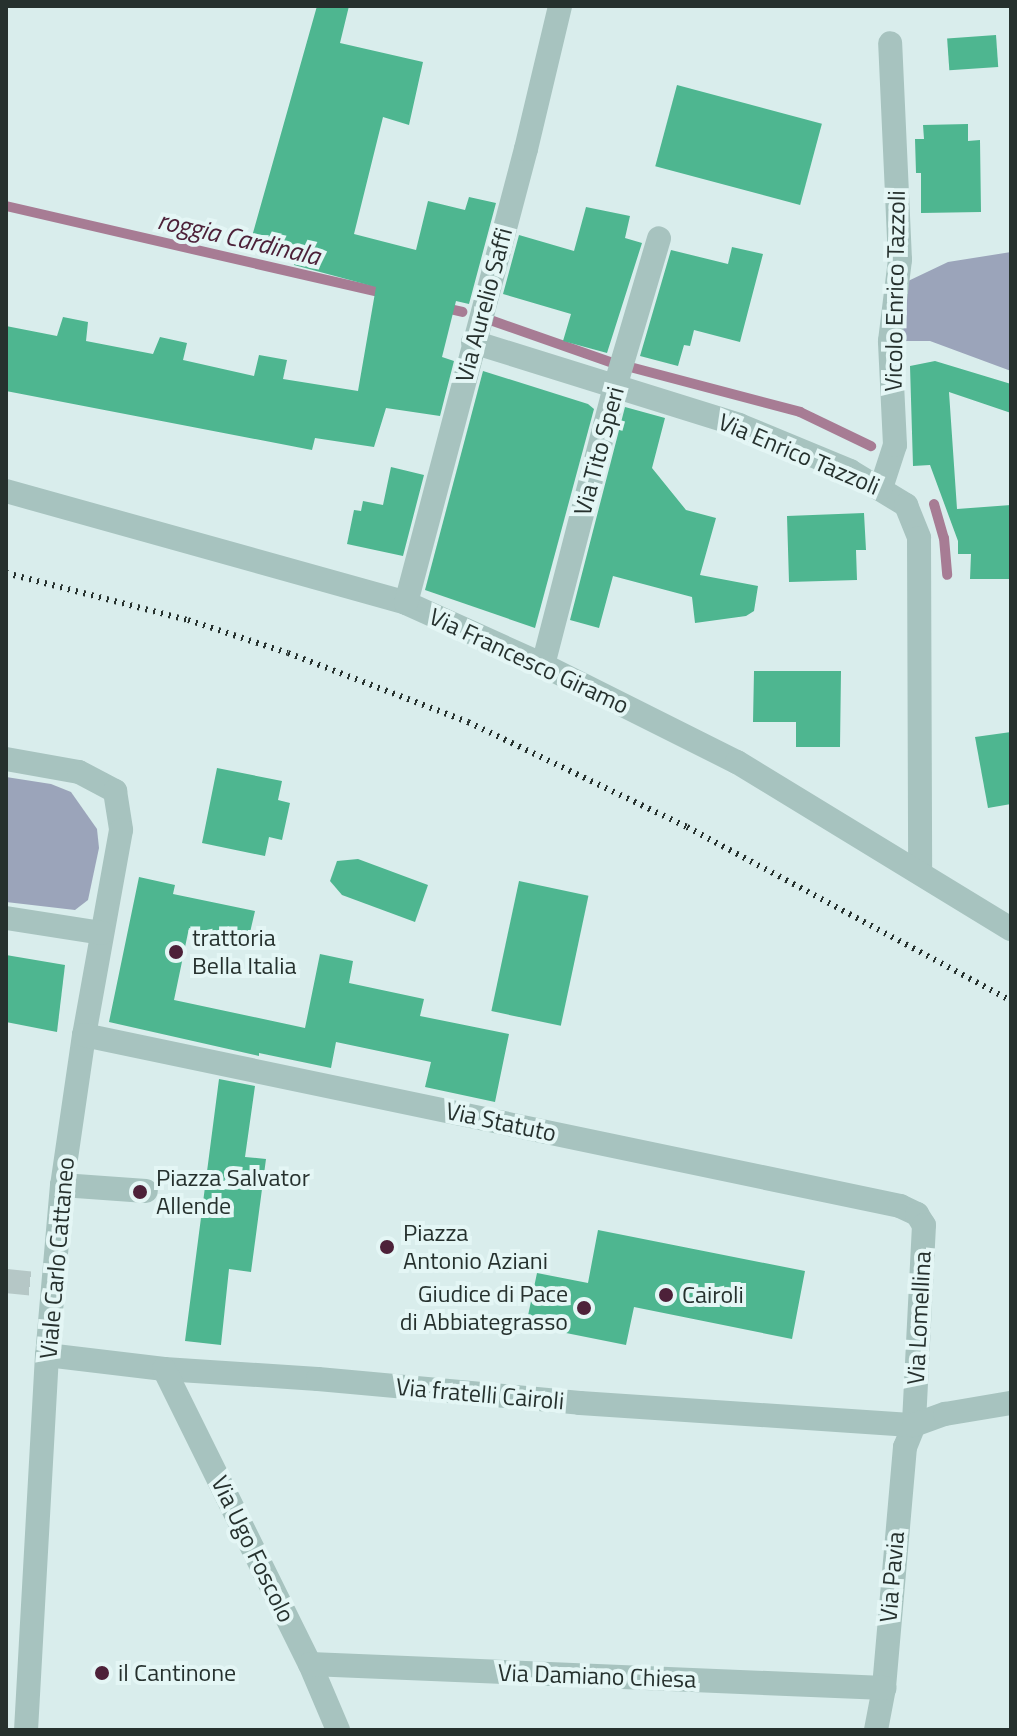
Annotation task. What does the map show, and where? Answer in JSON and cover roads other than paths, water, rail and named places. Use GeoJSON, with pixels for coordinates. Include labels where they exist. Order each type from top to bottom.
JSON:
{"type":"FeatureCollection","features":[{"type":"Feature","properties":{"kind":"street","name":"Via Aurelio Saffi"},"geometry":{"type":"LineString","coordinates":[[406,603],[526,149],[560,6]]}},
{"type":"Feature","properties":{"kind":"street","name":"Vicolo Enrico Tazzoli"},"geometry":{"type":"LineString","coordinates":[[881,488],[895,445],[890,341],[900,260],[890,43]]}},
{"type":"Feature","properties":{"kind":"street","name":"Via Tito Speri"},"geometry":{"type":"LineString","coordinates":[[543,665],[615,387],[659,238]]}},
{"type":"Feature","properties":{"kind":"street","name":"Via Enrico Tazzoli"},"geometry":{"type":"LineString","coordinates":[[473,342],[739,425],[881,488],[906,505],[919,538],[920,872]]}},
{"type":"Feature","properties":{"kind":"street","name":"Via Francesco Giramo"},"geometry":{"type":"LineString","coordinates":[[6,491],[406,603],[543,665],[737,762],[1011,929]]}},
{"type":"Feature","properties":{"kind":"street","name":"Viale Carlo Cattaneo"},"geometry":{"type":"LineString","coordinates":[[6,759],[79,772],[115,791],[121,830],[84,1035],[62,1185],[47,1355],[26,1730]]}},
{"type":"Feature","properties":{"kind":"street"},"geometry":{"type":"LineString","coordinates":[[6,918],[102,933]]}},
{"type":"Feature","properties":{"kind":"street","name":"Via Statuto"},"geometry":{"type":"LineString","coordinates":[[84,1035],[900,1206],[917,1214]]}},
{"type":"Feature","properties":{"kind":"street"},"geometry":{"type":"LineString","coordinates":[[62,1185],[146,1191]]}},
{"type":"Feature","properties":{"kind":"street","name":"Via Lomellina"},"geometry":{"type":"LineString","coordinates":[[914,1425],[924,1225],[917,1214]]}},
{"type":"Feature","properties":{"kind":"street","name":"Via fratelli Cairoli"},"geometry":{"type":"LineString","coordinates":[[47,1355],[164,1369],[318,1379],[580,1403],[914,1425]]}},
{"type":"Feature","properties":{"kind":"street","name":"Via Ugo Foscolo"},"geometry":{"type":"LineString","coordinates":[[164,1369],[310,1664],[338,1730]]}},
{"type":"Feature","properties":{"kind":"street"},"geometry":{"type":"LineString","coordinates":[[914,1425],[945,1414],[1011,1403]]}},
{"type":"Feature","properties":{"kind":"street","name":"Via Pavia"},"geometry":{"type":"LineString","coordinates":[[876,1730],[884,1688],[895,1532],[905,1447],[914,1425]]}},
{"type":"Feature","properties":{"kind":"street","name":"Via Damiano Chiesa"},"geometry":{"type":"LineString","coordinates":[[310,1664],[884,1688]]}},
{"type":"Feature","properties":{"kind":"waterway","name":"roggia Cardinala"},"geometry":{"type":"LineString","coordinates":[[6,206],[386,294]]}},
{"type":"Feature","properties":{"kind":"waterway","name":"roggia Cardinala"},"geometry":{"type":"LineString","coordinates":[[441,307],[462,312]]}},
{"type":"Feature","properties":{"kind":"waterway","name":"roggia Cardinala"},"geometry":{"type":"LineString","coordinates":[[493,321],[610,362]]}},
{"type":"Feature","properties":{"kind":"waterway","name":"roggia Cardinala"},"geometry":{"type":"LineString","coordinates":[[630,367],[800,412],[871,446]]}},
{"type":"Feature","properties":{"kind":"waterway","name":"roggia Cardinala"},"geometry":{"type":"LineString","coordinates":[[934,504],[944,538],[947,575]]}},
{"type":"Feature","properties":{"kind":"tunnel"},"geometry":{"type":"LineString","coordinates":[[6,1281],[56,1286]]}},
{"type":"Feature","properties":{"kind":"railway"},"geometry":{"type":"LineString","coordinates":[[6,573],[188,620],[288,653],[468,722],[687,827],[1011,1001]]}},
{"type":"Feature","properties":{"kind":"place","name":"trattoria Bella Italia"},"geometry":{"type":"Point","coordinates":[176,952]}},
{"type":"Feature","properties":{"kind":"place","name":"Piazza Salvator Allende"},"geometry":{"type":"Point","coordinates":[140,1192]}},
{"type":"Feature","properties":{"kind":"place","name":"Piazza Antonio Aziani"},"geometry":{"type":"Point","coordinates":[387,1247]}},
{"type":"Feature","properties":{"kind":"place","name":"Cairoli"},"geometry":{"type":"Point","coordinates":[666,1295]}},
{"type":"Feature","properties":{"kind":"place","name":"Giudice di Pace di Abbiategrasso"},"geometry":{"type":"Point","coordinates":[584,1308]}},
{"type":"Feature","properties":{"kind":"place","name":"il Cantinone"},"geometry":{"type":"Point","coordinates":[102,1673]}}]}
